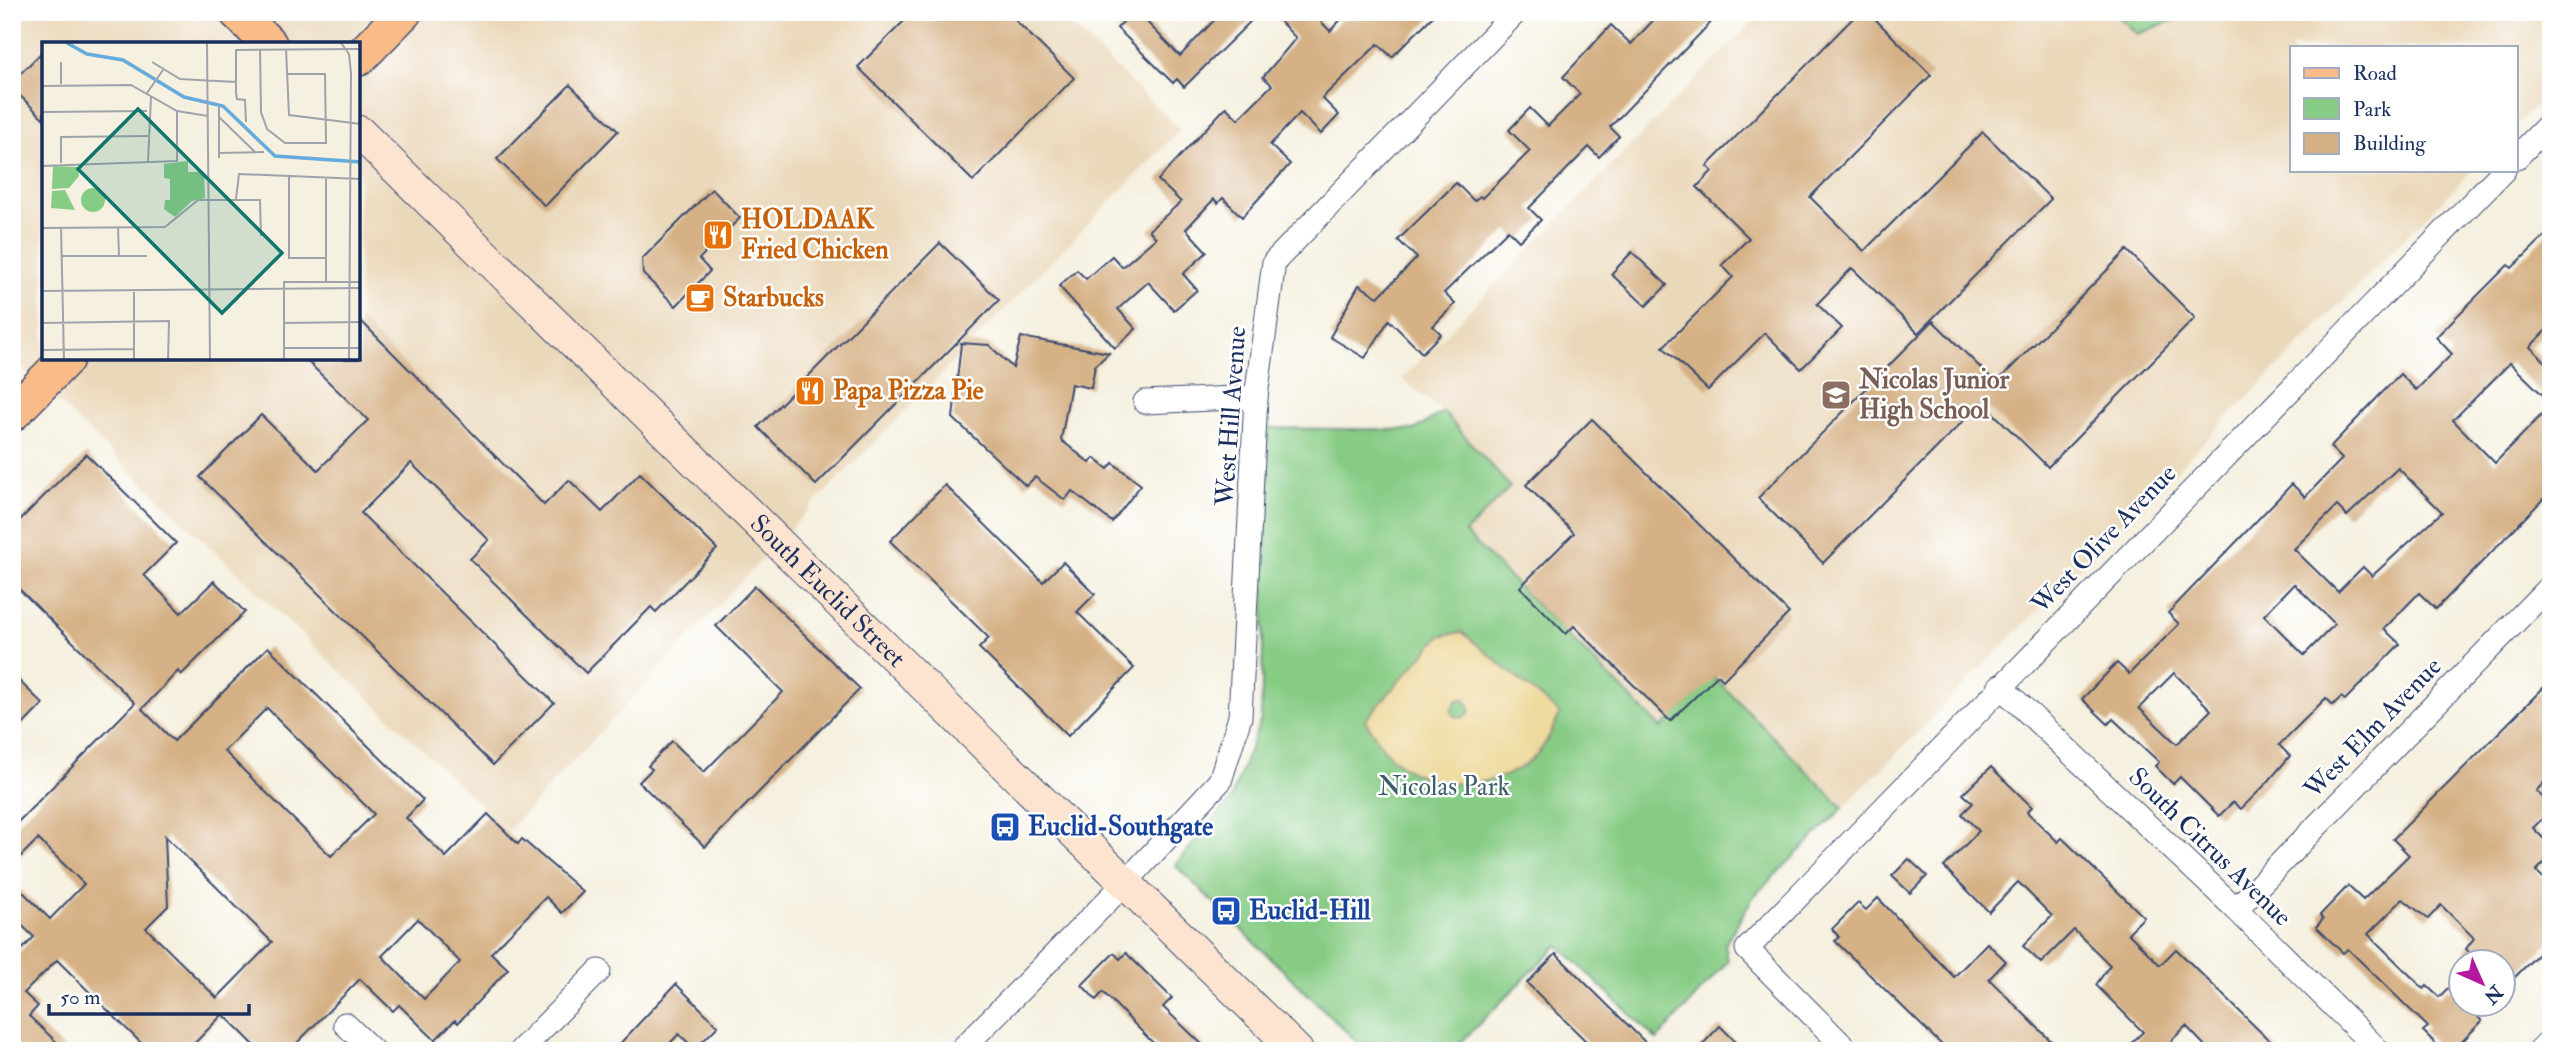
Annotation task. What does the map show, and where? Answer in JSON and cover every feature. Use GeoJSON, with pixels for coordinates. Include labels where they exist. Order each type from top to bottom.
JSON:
{"type":"FeatureCollection","features":[{"type":"Feature","properties":{"kind":"main road"},"geometry":{"type":"LineString","coordinates":[[237,12],[267,42]]}},
{"type":"Feature","properties":{"kind":"main road"},"geometry":{"type":"LineString","coordinates":[[360,57],[404,12]]}},
{"type":"Feature","properties":{"kind":"main road","name":"South Euclid Street"},"geometry":{"type":"LineString","coordinates":[[360,132],[1297,1051]]}},
{"type":"Feature","properties":{"kind":"main road"},"geometry":{"type":"LineString","coordinates":[[12,414],[65,360]]}},
{"type":"Feature","properties":{"kind":"street","name":"West Hill Avenue"},"geometry":{"type":"LineString","coordinates":[[960,1051],[1125,883],[1220,780],[1240,717],[1256,397],[1274,262],[1516,12]]}},
{"type":"Feature","properties":{"kind":"street"},"geometry":{"type":"LineString","coordinates":[[2518,156],[2551,122]]}},
{"type":"Feature","properties":{"kind":"street","name":"West Olive Avenue"},"geometry":{"type":"LineString","coordinates":[[1848,1051],[1747,949],[2502,172]]}},
{"type":"Feature","properties":{"kind":"street"},"geometry":{"type":"LineString","coordinates":[[1145,402],[1256,397]]}},
{"type":"Feature","properties":{"kind":"street","name":"West Elm Avenue"},"geometry":{"type":"LineString","coordinates":[[2236,909],[2551,585]]}},
{"type":"Feature","properties":{"kind":"street","name":"South Citrus Avenue"},"geometry":{"type":"LineString","coordinates":[[2000,686],[2236,909],[2379,1051]]}},
{"type":"Feature","properties":{"kind":"street"},"geometry":{"type":"LineString","coordinates":[[520,1051],[599,971]]}},
{"type":"Feature","properties":{"kind":"street"},"geometry":{"type":"LineString","coordinates":[[345,1024],[373,1051]]}},
{"type":"Feature","properties":{"kind":"street"},"geometry":{"type":"LineString","coordinates":[[2539,1051],[2551,1039]]}},
{"type":"Feature","properties":{"kind":"shaded area"},"geometry":{"type":"Polygon","coordinates":[[[12,12],[1058,12],[1180,130],[809,509],[508,831],[12,358],[12,12]]]}},
{"type":"Feature","properties":{"kind":"shaded area","name":"Nicolas Junior High School"},"geometry":{"type":"Polygon","coordinates":[[[1762,12],[2551,12],[2551,89],[2518,123],[2518,46],[2290,46],[2290,172],[2470,172],[1843,808],[1714,678],[1662,729],[1465,533],[1510,487],[1443,412],[1402,379],[1762,12]]]}},
{"type":"Feature","properties":{"kind":"green space"},"geometry":{"type":"Polygon","coordinates":[[[2114,12],[2195,12],[2137,34],[2114,12]]]}},
{"type":"Feature","properties":{"kind":"green space","name":"Nicolas Park"},"geometry":{"type":"Polygon","coordinates":[[[1443,412],[1510,487],[1465,533],[1661,728],[1714,677],[1843,808],[1754,896],[1725,944],[1728,961],[1657,1040],[1558,945],[1452,1051],[1366,1051],[1175,865],[1230,801],[1261,719],[1269,428],[1414,430],[1443,412]]]}},
{"type":"Feature","properties":{"kind":"sand"},"geometry":{"type":"Polygon","coordinates":[[[1462,632],[1560,714],[1539,752],[1512,772],[1496,779],[1461,784],[1426,778],[1403,766],[1390,755],[1365,720],[1440,636],[1462,632]],[[1458,699],[1451,710],[1453,715],[1462,718],[1469,713],[1470,707],[1464,699],[1458,699]]]}},
{"type":"Feature","properties":{"kind":"building"},"geometry":{"type":"Polygon","coordinates":[[[913,12],[1007,12],[1074,78],[973,181],[858,67],[913,12]]]}},
{"type":"Feature","properties":{"kind":"building"},"geometry":{"type":"Polygon","coordinates":[[[1133,12],[1137,12],[1180,56],[1222,12],[1260,12],[1184,87],[1177,79],[1173,83],[1117,28],[1133,12]]]}},
{"type":"Feature","properties":{"kind":"building"},"geometry":{"type":"Polygon","coordinates":[[[1271,12],[1312,12],[1330,31],[1348,12],[1437,12],[1392,57],[1378,44],[1322,98],[1339,115],[1321,134],[1300,113],[1270,145],[1290,164],[1242,217],[1223,198],[1218,203],[1214,199],[1186,229],[1207,252],[1183,274],[1197,290],[1174,310],[1148,282],[1118,309],[1136,329],[1115,348],[1059,286],[1077,270],[1086,279],[1112,256],[1122,267],[1156,238],[1149,230],[1181,202],[1158,180],[1226,107],[1238,119],[1272,85],[1263,77],[1296,38],[1271,12]]]}},
{"type":"Feature","properties":{"kind":"building"},"geometry":{"type":"Polygon","coordinates":[[[1661,12],[1721,12],[1610,127],[1619,136],[1599,157],[1589,147],[1529,208],[1541,220],[1519,241],[1508,230],[1444,293],[1455,304],[1433,326],[1441,334],[1422,353],[1389,320],[1365,358],[1330,337],[1359,285],[1378,297],[1417,258],[1398,240],[1456,183],[1474,201],[1480,196],[1482,198],[1530,151],[1509,130],[1530,108],[1548,126],[1580,94],[1563,77],[1611,25],[1631,44],[1661,12]]]}},
{"type":"Feature","properties":{"kind":"building"},"geometry":{"type":"Polygon","coordinates":[[[1859,12],[1868,12],[1931,75],[1810,197],[1864,251],[1983,132],[2051,199],[1918,333],[1852,268],[1817,304],[1842,328],[1801,369],[1765,333],[1708,390],[1663,347],[1733,277],[1722,265],[1749,238],[1697,187],[1712,171],[1707,166],[1859,12]]]}},
{"type":"Feature","properties":{"kind":"building"},"geometry":{"type":"Polygon","coordinates":[[[42,52],[42,117],[12,88],[12,82],[42,52]]]}},
{"type":"Feature","properties":{"kind":"building"},"geometry":{"type":"Polygon","coordinates":[[[570,85],[618,131],[545,206],[497,159],[570,85]]]}},
{"type":"Feature","properties":{"kind":"building"},"geometry":{"type":"Polygon","coordinates":[[[712,189],[740,218],[699,259],[710,271],[676,306],[643,274],[642,259],[712,189]]]}},
{"type":"Feature","properties":{"kind":"building"},"geometry":{"type":"Polygon","coordinates":[[[2551,230],[2551,325],[2530,347],[2551,367],[2551,403],[2510,363],[2453,420],[2495,463],[2551,405],[2551,491],[2436,609],[2419,593],[2384,629],[2400,644],[2345,700],[2341,697],[2333,705],[2326,698],[2279,745],[2290,756],[2267,783],[2241,809],[2233,802],[2219,816],[2180,777],[2173,784],[2155,766],[2159,762],[2113,719],[2108,724],[2082,699],[2117,663],[2129,674],[2179,624],[2168,613],[2292,484],[2305,497],[2342,459],[2330,447],[2400,374],[2416,390],[2452,354],[2436,337],[2508,265],[2512,268],[2551,230]],[[2398,468],[2347,516],[2337,506],[2294,549],[2338,592],[2363,567],[2372,576],[2442,512],[2398,468]],[[2294,584],[2264,615],[2304,655],[2335,624],[2294,584]],[[2174,673],[2139,708],[2177,744],[2211,710],[2174,673]]]}},
{"type":"Feature","properties":{"kind":"building"},"geometry":{"type":"Polygon","coordinates":[[[940,243],[999,300],[816,485],[758,427],[940,243]]]}},
{"type":"Feature","properties":{"kind":"building"},"geometry":{"type":"Polygon","coordinates":[[[2127,250],[2195,318],[2048,467],[1982,402],[1823,563],[1758,498],[1933,321],[1996,383],[2127,250]]]}},
{"type":"Feature","properties":{"kind":"building"},"geometry":{"type":"Polygon","coordinates":[[[1632,252],[1667,285],[1646,306],[1611,274],[1632,252]]]}},
{"type":"Feature","properties":{"kind":"building"},"geometry":{"type":"Polygon","coordinates":[[[360,320],[544,505],[569,480],[602,512],[640,473],[717,549],[656,612],[651,607],[586,673],[470,559],[489,540],[411,463],[361,513],[554,703],[493,765],[200,477],[261,415],[318,470],[368,420],[306,360],[360,360],[360,320]]]}},
{"type":"Feature","properties":{"kind":"building"},"geometry":{"type":"Polygon","coordinates":[[[1021,337],[1109,353],[1095,366],[1091,388],[1071,384],[1061,440],[1090,463],[1094,458],[1108,469],[1113,463],[1141,485],[1112,522],[1072,491],[1065,500],[1035,477],[1026,486],[953,418],[961,343],[989,345],[1013,368],[1021,337]]]}},
{"type":"Feature","properties":{"kind":"building"},"geometry":{"type":"Polygon","coordinates":[[[1592,419],[1789,613],[1723,680],[1718,675],[1670,721],[1574,626],[1566,634],[1520,587],[1574,533],[1526,485],[1592,419]]]}},
{"type":"Feature","properties":{"kind":"building"},"geometry":{"type":"Polygon","coordinates":[[[86,454],[176,543],[144,575],[181,613],[214,581],[245,612],[181,675],[178,671],[142,709],[174,741],[268,647],[423,800],[406,818],[446,857],[488,814],[518,844],[522,839],[583,892],[562,913],[546,897],[491,953],[508,969],[458,1023],[455,1020],[435,1040],[399,1005],[393,1011],[360,979],[289,1051],[260,1051],[223,1014],[187,1051],[149,1051],[57,960],[24,993],[38,1006],[29,1016],[66,1051],[12,1051],[12,960],[34,937],[12,916],[12,881],[50,919],[84,884],[38,839],[12,865],[12,828],[135,703],[12,582],[12,528],[86,454]],[[267,708],[224,751],[331,856],[374,814],[267,708]],[[165,836],[168,906],[146,928],[217,998],[272,942],[165,836]],[[418,919],[382,956],[424,999],[460,962],[418,919]]]}},
{"type":"Feature","properties":{"kind":"building"},"geometry":{"type":"Polygon","coordinates":[[[945,485],[1043,582],[1063,562],[1095,594],[1077,612],[1134,668],[1068,736],[979,648],[989,638],[890,541],[945,485]]]}},
{"type":"Feature","properties":{"kind":"building"},"geometry":{"type":"Polygon","coordinates":[[[755,586],[860,689],[705,847],[639,782],[652,769],[648,766],[672,741],[704,772],[783,692],[716,626],[755,586]]]}},
{"type":"Feature","properties":{"kind":"building"},"geometry":{"type":"Polygon","coordinates":[[[12,674],[43,704],[12,736],[12,674]]]}},
{"type":"Feature","properties":{"kind":"building"},"geometry":{"type":"Polygon","coordinates":[[[2551,680],[2551,775],[2536,791],[2551,805],[2551,810],[2533,828],[2551,846],[2551,856],[2536,871],[2551,885],[2551,941],[2518,974],[2518,948],[2467,948],[2474,938],[2441,905],[2428,919],[2403,899],[2368,934],[2424,989],[2427,986],[2439,997],[2448,988],[2448,1018],[2479,1018],[2482,1021],[2453,1051],[2443,1051],[2423,1031],[2428,1027],[2348,949],[2343,953],[2316,927],[2323,919],[2320,915],[2348,886],[2363,900],[2409,855],[2393,839],[2551,680]]]}},
{"type":"Feature","properties":{"kind":"building"},"geometry":{"type":"Polygon","coordinates":[[[1991,767],[2032,807],[2027,812],[2058,842],[2062,838],[2144,917],[2128,933],[2160,965],[2176,949],[2280,1051],[2210,1051],[2186,1026],[2161,1051],[2123,1051],[2143,1032],[2096,985],[2110,965],[2074,930],[2041,963],[2023,946],[2052,916],[2018,882],[1989,912],[1944,867],[1979,831],[1962,814],[1973,803],[1963,794],[1991,767]]]}},
{"type":"Feature","properties":{"kind":"building"},"geometry":{"type":"Polygon","coordinates":[[[1909,859],[1927,876],[1910,893],[1892,876],[1909,859]]]}},
{"type":"Feature","properties":{"kind":"building"},"geometry":{"type":"Polygon","coordinates":[[[1878,898],[1954,977],[1987,943],[2006,961],[1989,979],[2061,1051],[1948,1051],[1835,941],[1839,937],[1832,929],[1858,903],[1866,910],[1878,898]]]}},
{"type":"Feature","properties":{"kind":"building"},"geometry":{"type":"Polygon","coordinates":[[[1114,953],[1120,959],[1126,953],[1172,998],[1163,1007],[1209,1051],[1161,1051],[1103,992],[1096,1000],[1082,985],[1114,953]]]}},
{"type":"Feature","properties":{"kind":"building"},"geometry":{"type":"Polygon","coordinates":[[[1556,954],[1654,1051],[1596,1051],[1527,983],[1556,954]]]}},
{"type":"Feature","properties":{"kind":"building"},"geometry":{"type":"Polygon","coordinates":[[[676,984],[718,1026],[695,1049],[679,1034],[662,1051],[613,1051],[676,984]]]}},
{"type":"Feature","properties":{"kind":"building"},"geometry":{"type":"Polygon","coordinates":[[[1720,1026],[1745,1051],[1696,1051],[1720,1026]]]}},
{"type":"Feature","properties":{"kind":"place","name":"HOLDAAK Fried Chicken"},"geometry":{"type":"Point","coordinates":[718,235]}},
{"type":"Feature","properties":{"kind":"place","name":"Starbucks"},"geometry":{"type":"Point","coordinates":[700,298]}},
{"type":"Feature","properties":{"kind":"place","name":"Papa Pizza Pie"},"geometry":{"type":"Point","coordinates":[810,391]}},
{"type":"Feature","properties":{"kind":"place","name":"Nicolas Junior High School"},"geometry":{"type":"Point","coordinates":[1836,395]}},
{"type":"Feature","properties":{"kind":"place","name":"Euclid-Southgate"},"geometry":{"type":"Point","coordinates":[1005,827]}},
{"type":"Feature","properties":{"kind":"place","name":"Euclid-Hill"},"geometry":{"type":"Point","coordinates":[1226,911]}}]}
